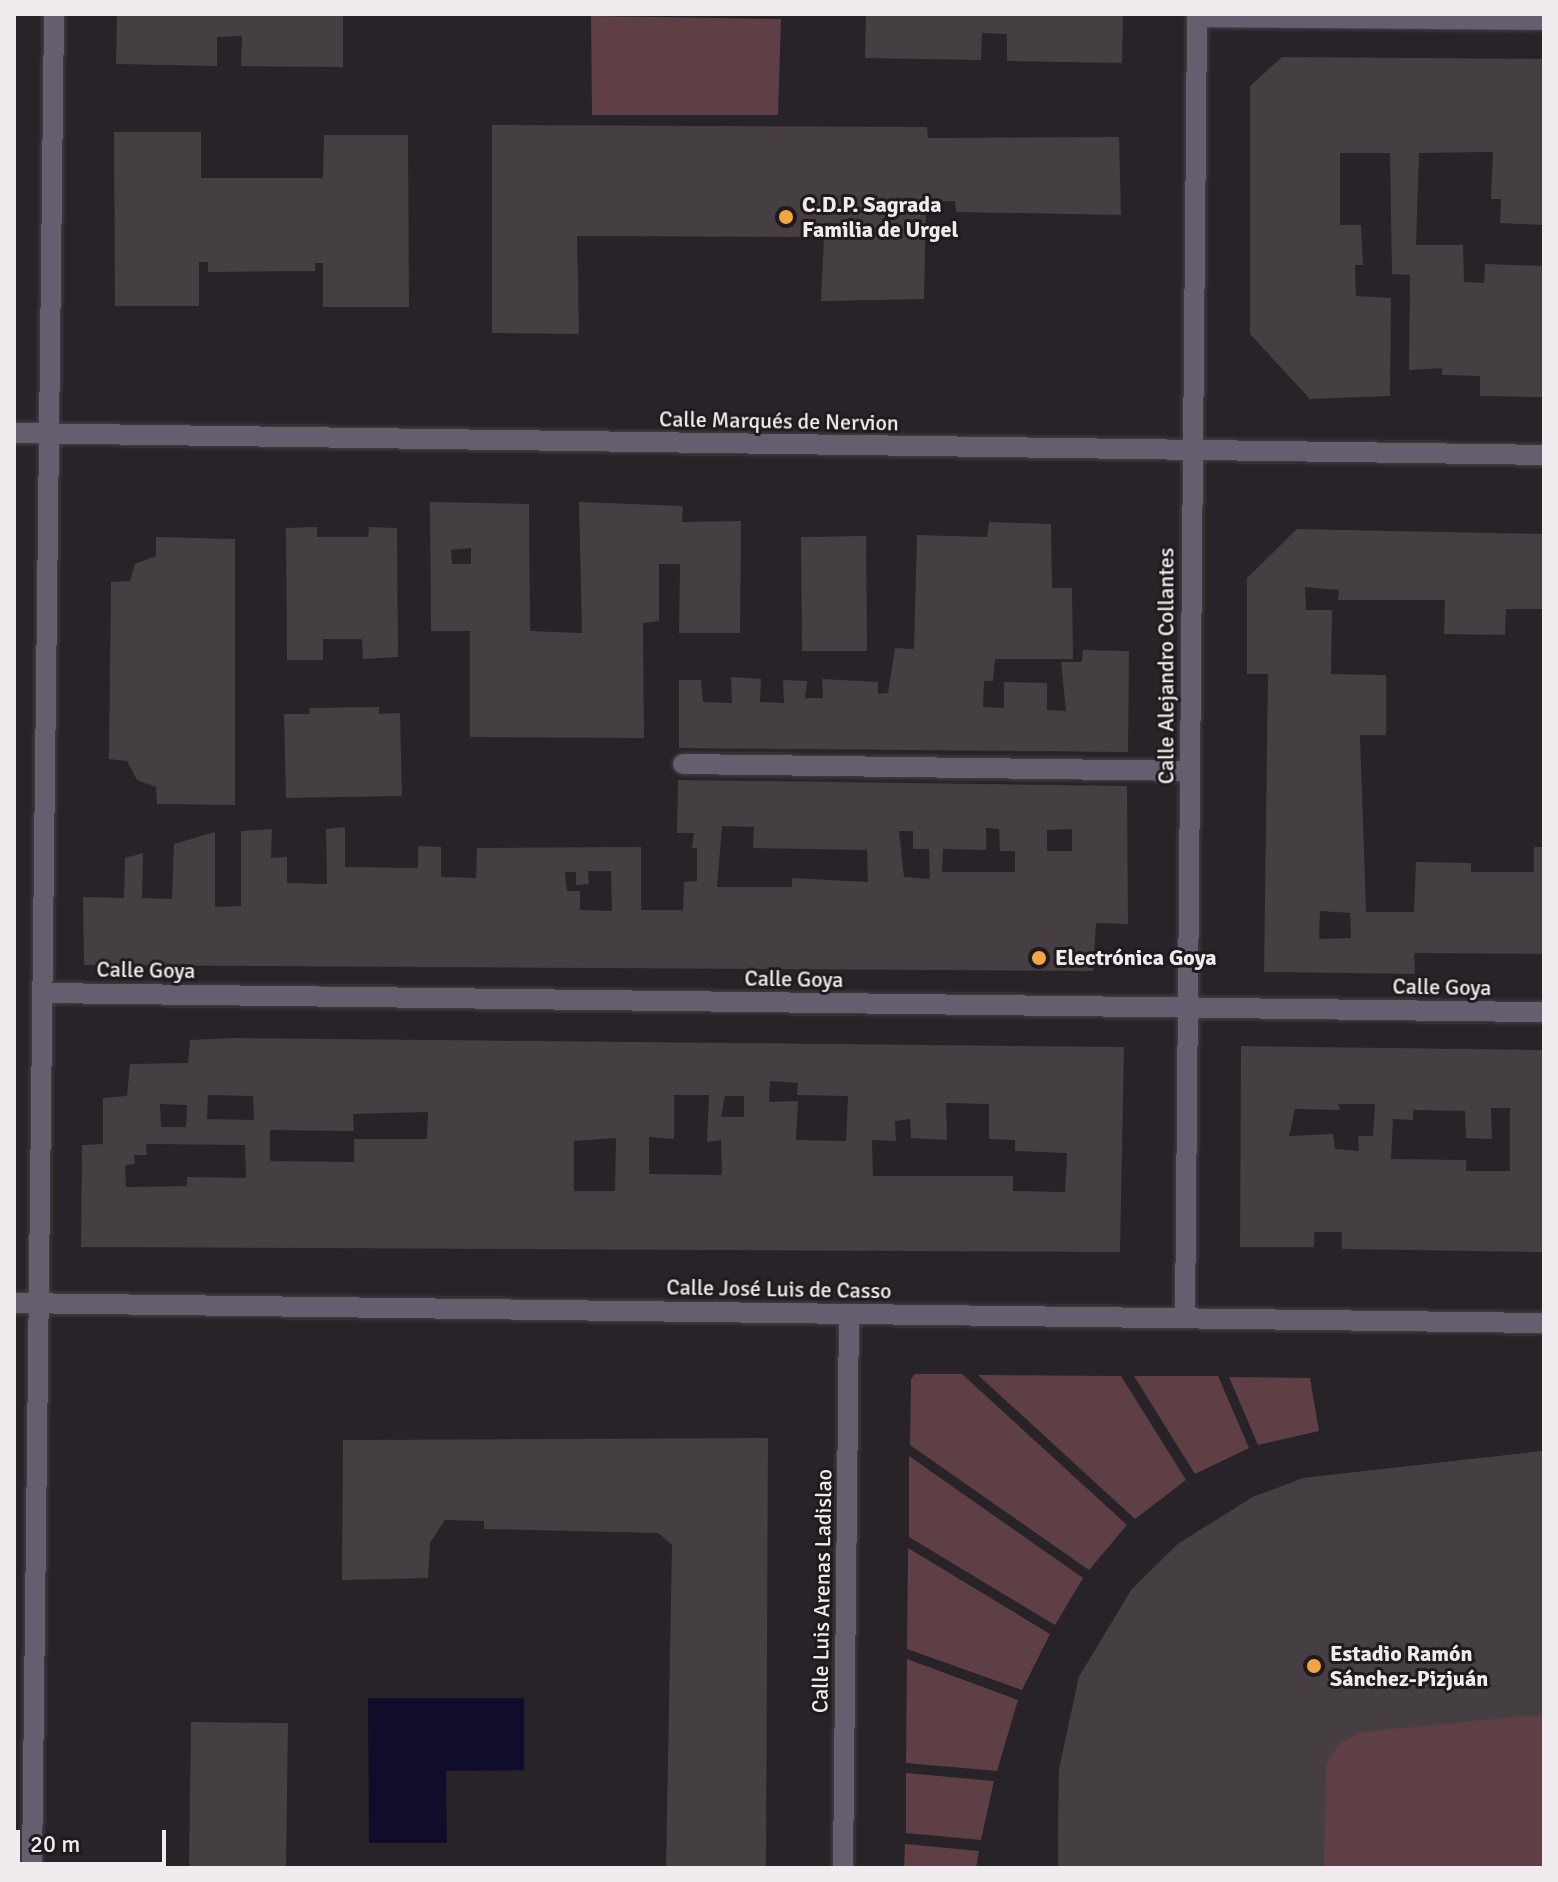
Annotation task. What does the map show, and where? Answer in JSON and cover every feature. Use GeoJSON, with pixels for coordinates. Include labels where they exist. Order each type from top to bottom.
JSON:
{"type":"FeatureCollection","features":[{"type":"Feature","properties":{"kind":"street"},"geometry":{"type":"LineString","coordinates":[[32,1868],[54,14]]}},
{"type":"Feature","properties":{"kind":"street"},"geometry":{"type":"LineString","coordinates":[[1197,15],[1544,20]]}},
{"type":"Feature","properties":{"kind":"street","name":"Calle Alejandro Collantes"},"geometry":{"type":"LineString","coordinates":[[1185,1318],[1197,15]]}},
{"type":"Feature","properties":{"kind":"street","name":"Calle Marqués de Nervion"},"geometry":{"type":"LineString","coordinates":[[14,433],[1544,455]]}},
{"type":"Feature","properties":{"kind":"street"},"geometry":{"type":"LineString","coordinates":[[683,764],[1190,771]]}},
{"type":"Feature","properties":{"kind":"street","name":"Calle Goya"},"geometry":{"type":"LineString","coordinates":[[43,993],[1544,1012]]}},
{"type":"Feature","properties":{"kind":"street","name":"Calle José Luis de Casso"},"geometry":{"type":"LineString","coordinates":[[14,1303],[1544,1323]]}},
{"type":"Feature","properties":{"kind":"street","name":"Calle Luis Arenas Ladislao"},"geometry":{"type":"LineString","coordinates":[[843,1868],[849,1314]]}},
{"type":"Feature","properties":{"kind":"shaded area"},"geometry":{"type":"Polygon","coordinates":[[[591,16],[781,19],[778,115],[592,115],[591,16]]]}},
{"type":"Feature","properties":{"kind":"shaded area"},"geometry":{"type":"Polygon","coordinates":[[[915,1374],[962,1374],[1127,1525],[1089,1570],[910,1445],[911,1379],[915,1374]]]}},
{"type":"Feature","properties":{"kind":"shaded area"},"geometry":{"type":"Polygon","coordinates":[[[978,1375],[1121,1376],[1186,1480],[1135,1519],[978,1375]]]}},
{"type":"Feature","properties":{"kind":"shaded area"},"geometry":{"type":"Polygon","coordinates":[[[1134,1376],[1218,1376],[1249,1448],[1195,1474],[1134,1376]]]}},
{"type":"Feature","properties":{"kind":"shaded area"},"geometry":{"type":"Polygon","coordinates":[[[1229,1377],[1310,1378],[1319,1431],[1258,1445],[1229,1377]]]}},
{"type":"Feature","properties":{"kind":"shaded area","name":"Estadio Ramón Sánchez-Pizjuán"},"geometry":{"type":"Polygon","coordinates":[[[1544,1451],[1544,1868],[1058,1868],[1059,1770],[1079,1677],[1132,1589],[1178,1544],[1253,1497],[1304,1478],[1544,1451]]]}},
{"type":"Feature","properties":{"kind":"shaded area"},"geometry":{"type":"Polygon","coordinates":[[[909,1456],[1083,1578],[1055,1625],[909,1537],[909,1456]]]}},
{"type":"Feature","properties":{"kind":"shaded area"},"geometry":{"type":"Polygon","coordinates":[[[908,1548],[1050,1634],[1022,1690],[907,1649],[908,1548]]]}},
{"type":"Feature","properties":{"kind":"shaded area"},"geometry":{"type":"Polygon","coordinates":[[[907,1659],[1018,1700],[997,1771],[906,1763],[907,1659]]]}},
{"type":"Feature","properties":{"kind":"shaded area"},"geometry":{"type":"Polygon","coordinates":[[[368,1698],[524,1698],[524,1770],[446,1771],[447,1843],[369,1843],[368,1698]]]}},
{"type":"Feature","properties":{"kind":"shaded area"},"geometry":{"type":"Polygon","coordinates":[[[906,1773],[994,1781],[981,1840],[906,1833],[906,1773]]]}},
{"type":"Feature","properties":{"kind":"shaded area"},"geometry":{"type":"Polygon","coordinates":[[[905,1844],[979,1851],[976,1868],[904,1868],[905,1844]]]}},
{"type":"Feature","properties":{"kind":"building"},"geometry":{"type":"Polygon","coordinates":[[[117,14],[343,14],[343,67],[241,66],[242,36],[217,37],[217,66],[116,64],[117,14]]]}},
{"type":"Feature","properties":{"kind":"building"},"geometry":{"type":"Polygon","coordinates":[[[866,14],[1123,14],[1122,63],[1007,61],[1007,34],[982,33],[981,60],[865,58],[866,14]]]}},
{"type":"Feature","properties":{"kind":"building"},"geometry":{"type":"Polygon","coordinates":[[[1282,57],[1544,59],[1544,225],[1500,223],[1501,199],[1491,199],[1493,152],[1419,153],[1416,245],[1463,245],[1464,282],[1484,283],[1485,264],[1544,266],[1543,397],[1480,396],[1480,376],[1442,375],[1442,368],[1409,370],[1410,275],[1392,274],[1390,153],[1340,153],[1340,225],[1361,225],[1363,265],[1355,265],[1356,296],[1391,298],[1390,396],[1310,399],[1250,334],[1250,86],[1282,57]]]}},
{"type":"Feature","properties":{"kind":"building"},"geometry":{"type":"Polygon","coordinates":[[[492,125],[927,127],[928,138],[1119,137],[1121,215],[956,212],[955,201],[926,202],[924,299],[821,301],[824,237],[577,236],[579,334],[492,333],[492,125]]]}},
{"type":"Feature","properties":{"kind":"building"},"geometry":{"type":"Polygon","coordinates":[[[114,132],[201,132],[201,178],[323,178],[324,135],[408,135],[409,307],[323,307],[323,263],[315,263],[315,271],[208,272],[208,262],[199,262],[199,306],[115,306],[114,132]]]}},
{"type":"Feature","properties":{"kind":"building"},"geometry":{"type":"Polygon","coordinates":[[[430,502],[529,504],[530,631],[582,633],[579,502],[683,506],[682,522],[741,521],[740,633],[679,633],[680,564],[659,564],[659,621],[643,623],[644,738],[470,737],[470,631],[431,631],[430,502]],[[471,548],[451,550],[452,564],[471,564],[471,548]]]}},
{"type":"Feature","properties":{"kind":"building"},"geometry":{"type":"Polygon","coordinates":[[[989,522],[1051,524],[1052,588],[1072,588],[1073,659],[995,659],[993,681],[984,681],[983,707],[1004,708],[1004,682],[1047,683],[1047,710],[1066,711],[1061,662],[1082,662],[1083,650],[1129,651],[1128,752],[679,748],[679,680],[701,680],[703,702],[732,703],[731,677],[761,679],[760,702],[784,703],[783,680],[807,681],[805,698],[823,698],[822,679],[878,682],[878,694],[888,693],[895,648],[914,649],[917,535],[987,537],[989,522]]]}},
{"type":"Feature","properties":{"kind":"building"},"geometry":{"type":"Polygon","coordinates":[[[317,527],[317,537],[368,537],[369,527],[397,528],[398,657],[363,659],[362,639],[323,639],[323,660],[287,660],[286,528],[317,527]]]}},
{"type":"Feature","properties":{"kind":"building"},"geometry":{"type":"Polygon","coordinates":[[[1297,529],[1544,534],[1544,609],[1506,609],[1505,635],[1444,634],[1445,600],[1338,600],[1339,590],[1305,587],[1306,610],[1332,610],[1331,674],[1386,675],[1386,735],[1360,735],[1366,912],[1414,912],[1416,862],[1471,863],[1471,872],[1534,872],[1534,847],[1544,847],[1544,954],[1414,953],[1415,974],[1264,972],[1268,674],[1247,674],[1247,578],[1297,529]],[[1320,911],[1319,939],[1351,938],[1350,913],[1320,911]]]}},
{"type":"Feature","properties":{"kind":"building"},"geometry":{"type":"Polygon","coordinates":[[[866,536],[867,651],[802,651],[801,537],[866,536]]]}},
{"type":"Feature","properties":{"kind":"building"},"geometry":{"type":"Polygon","coordinates":[[[156,537],[235,539],[235,805],[157,804],[156,787],[137,780],[127,761],[109,759],[111,582],[130,581],[135,564],[156,556],[156,537]]]}},
{"type":"Feature","properties":{"kind":"building"},"geometry":{"type":"Polygon","coordinates":[[[379,707],[379,714],[400,713],[402,796],[286,798],[284,714],[310,714],[309,708],[379,707]]]}},
{"type":"Feature","properties":{"kind":"building"},"geometry":{"type":"Polygon","coordinates":[[[678,780],[1127,786],[1128,924],[1096,923],[1093,971],[84,965],[83,897],[124,898],[125,858],[143,853],[142,898],[172,899],[174,844],[215,832],[215,907],[241,906],[241,831],[272,829],[271,858],[287,857],[287,883],[327,884],[326,829],[345,827],[345,867],[418,868],[418,846],[441,847],[441,877],[476,878],[477,848],[641,847],[641,910],[683,910],[684,882],[697,881],[697,848],[692,848],[694,833],[677,833],[678,780]],[[722,826],[717,887],[792,887],[792,878],[868,882],[867,850],[753,848],[754,827],[722,826]],[[986,828],[986,850],[943,849],[942,872],[1015,872],[1015,851],[1000,851],[999,829],[986,828]],[[1072,829],[1047,830],[1047,851],[1072,851],[1072,829]],[[899,831],[904,877],[930,879],[929,849],[913,849],[913,831],[899,831]],[[588,871],[589,884],[576,885],[576,872],[565,872],[567,891],[580,891],[580,910],[612,911],[611,871],[588,871]]]}},
{"type":"Feature","properties":{"kind":"building"},"geometry":{"type":"Polygon","coordinates":[[[190,1040],[1124,1047],[1120,1252],[81,1247],[82,1145],[103,1144],[103,1098],[127,1096],[130,1064],[188,1063],[190,1040]],[[770,1081],[769,1102],[798,1101],[796,1140],[846,1141],[848,1096],[797,1095],[798,1083],[770,1081]],[[208,1095],[207,1119],[254,1120],[253,1096],[208,1095]],[[674,1095],[674,1139],[649,1137],[649,1174],[722,1175],[721,1140],[707,1142],[709,1095],[674,1095]],[[725,1096],[721,1117],[744,1117],[744,1096],[725,1096]],[[946,1103],[947,1140],[911,1138],[910,1119],[895,1121],[896,1141],[872,1140],[873,1176],[1013,1176],[1013,1191],[1065,1192],[1067,1153],[1015,1151],[1015,1140],[989,1139],[989,1104],[946,1103]],[[160,1104],[161,1127],[186,1127],[187,1105],[160,1104]],[[428,1112],[353,1114],[354,1131],[270,1130],[270,1161],[354,1162],[354,1139],[427,1139],[428,1112]],[[616,1138],[574,1141],[574,1191],[615,1191],[616,1138]],[[146,1144],[147,1155],[134,1155],[135,1164],[125,1165],[126,1187],[187,1186],[187,1177],[246,1178],[245,1145],[146,1144]]]}},
{"type":"Feature","properties":{"kind":"building"},"geometry":{"type":"Polygon","coordinates":[[[1241,1046],[1544,1050],[1544,1252],[1342,1249],[1342,1232],[1314,1232],[1314,1247],[1240,1247],[1241,1046]],[[1338,1104],[1340,1110],[1295,1109],[1289,1136],[1333,1134],[1335,1149],[1359,1151],[1358,1136],[1373,1136],[1375,1104],[1338,1104]],[[1491,1108],[1492,1139],[1466,1138],[1465,1111],[1413,1110],[1413,1120],[1393,1119],[1391,1159],[1466,1160],[1466,1171],[1510,1171],[1510,1108],[1491,1108]]]}},
{"type":"Feature","properties":{"kind":"building"},"geometry":{"type":"Polygon","coordinates":[[[768,1438],[766,1868],[666,1868],[672,1545],[658,1533],[484,1529],[484,1521],[445,1520],[430,1543],[428,1578],[342,1580],[343,1440],[768,1438]]]}},
{"type":"Feature","properties":{"kind":"building","name":"Estadio Ramón Sánchez-Pizjuán"},"geometry":{"type":"Polygon","coordinates":[[[1544,1451],[1544,1714],[1361,1732],[1339,1744],[1326,1764],[1324,1868],[1058,1868],[1059,1770],[1079,1677],[1132,1589],[1178,1544],[1253,1497],[1304,1478],[1544,1451]]]}},
{"type":"Feature","properties":{"kind":"building"},"geometry":{"type":"Polygon","coordinates":[[[191,1722],[288,1723],[286,1868],[189,1868],[191,1722]]]}},
{"type":"Feature","properties":{"kind":"place","name":"C.D.P. Sagrada Familia de Urgel"},"geometry":{"type":"Point","coordinates":[786,217]}},
{"type":"Feature","properties":{"kind":"place","name":"Electrónica Goya"},"geometry":{"type":"Point","coordinates":[1039,958]}},
{"type":"Feature","properties":{"kind":"place","name":"Estadio Ramón Sánchez-Pizjuán"},"geometry":{"type":"Point","coordinates":[1314,1666]}}]}
